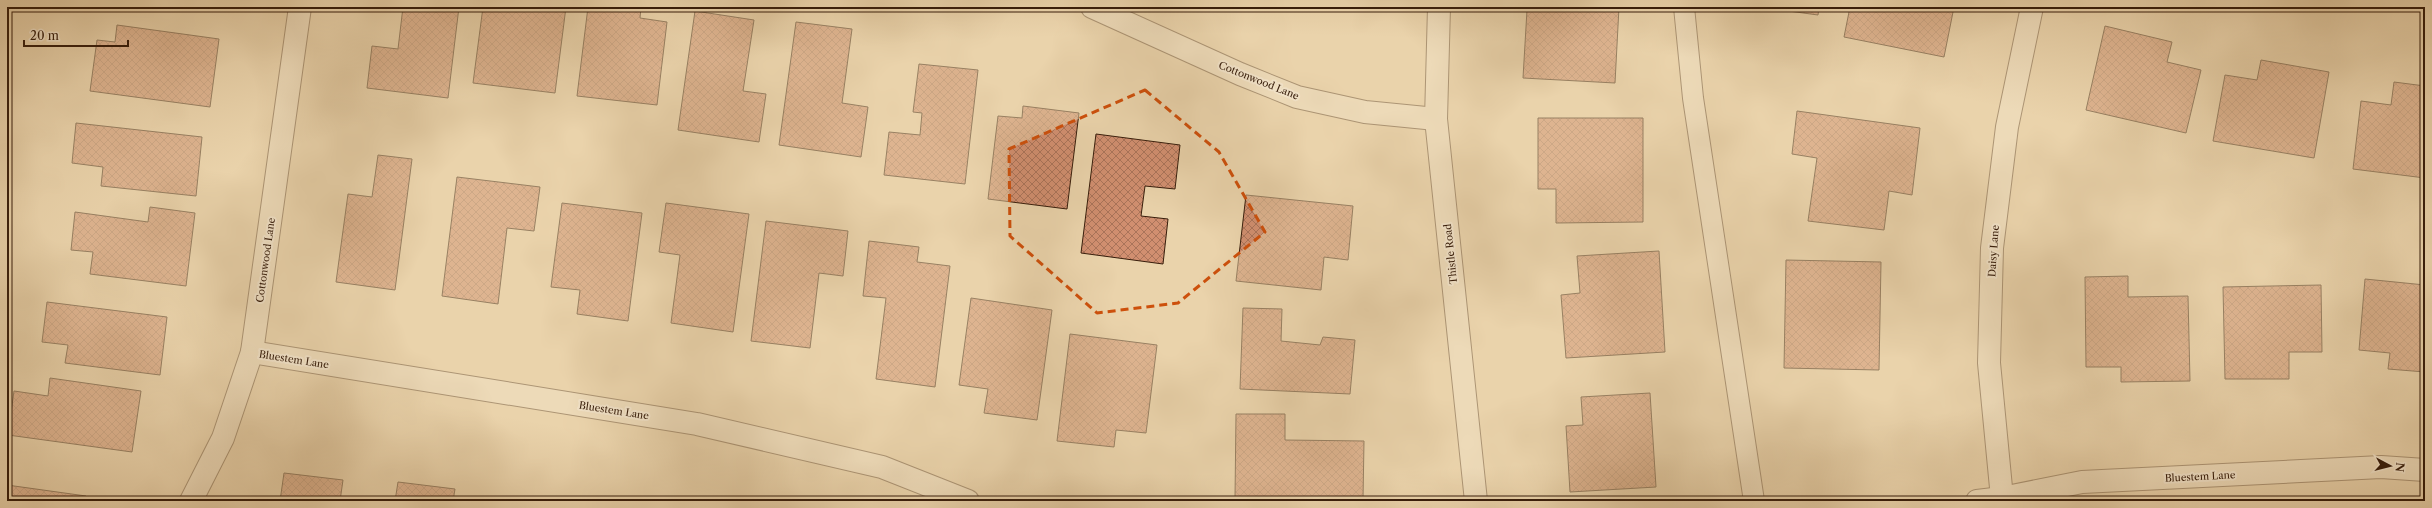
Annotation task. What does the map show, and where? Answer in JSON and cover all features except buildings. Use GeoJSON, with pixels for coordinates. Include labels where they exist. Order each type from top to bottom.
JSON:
{"type":"FeatureCollection","features":[{"type":"Feature","properties":{"kind":"street","name":"Cottonwood Lane"},"geometry":{"type":"LineString","coordinates":[[191,501],[223,438],[252,352],[300,7]]}},
{"type":"Feature","properties":{"kind":"street","name":"Cottonwood Lane"},"geometry":{"type":"LineString","coordinates":[[1092,7],[1240,74],[1297,97],[1365,112],[1436,119]]}},
{"type":"Feature","properties":{"kind":"street","name":"Thistle Road"},"geometry":{"type":"LineString","coordinates":[[1439,7],[1436,119],[1476,501]]}},
{"type":"Feature","properties":{"kind":"street","name":"Daisy Lane"},"geometry":{"type":"LineString","coordinates":[[2002,498],[1989,363],[1992,248],[2007,127],[2032,7]]}},
{"type":"Feature","properties":{"kind":"street","name":"Bluestem Lane"},"geometry":{"type":"LineString","coordinates":[[252,352],[697,424],[882,467],[968,501]]}},
{"type":"Feature","properties":{"kind":"street","name":"Bluestem Lane"},"geometry":{"type":"LineString","coordinates":[[1977,501],[2002,498],[2082,482],[2381,467],[2425,470]]}},
{"type":"Feature","properties":{"kind":"lane"},"geometry":{"type":"LineString","coordinates":[[1684,7],[1693,98],[1754,501]]}},
{"type":"Feature","properties":{"kind":"highlighted area"},"geometry":{"type":"Polygon","coordinates":[[[1145,90],[1219,152],[1265,232],[1178,303],[1097,313],[1010,236],[1009,149],[1145,90]]]}}]}
